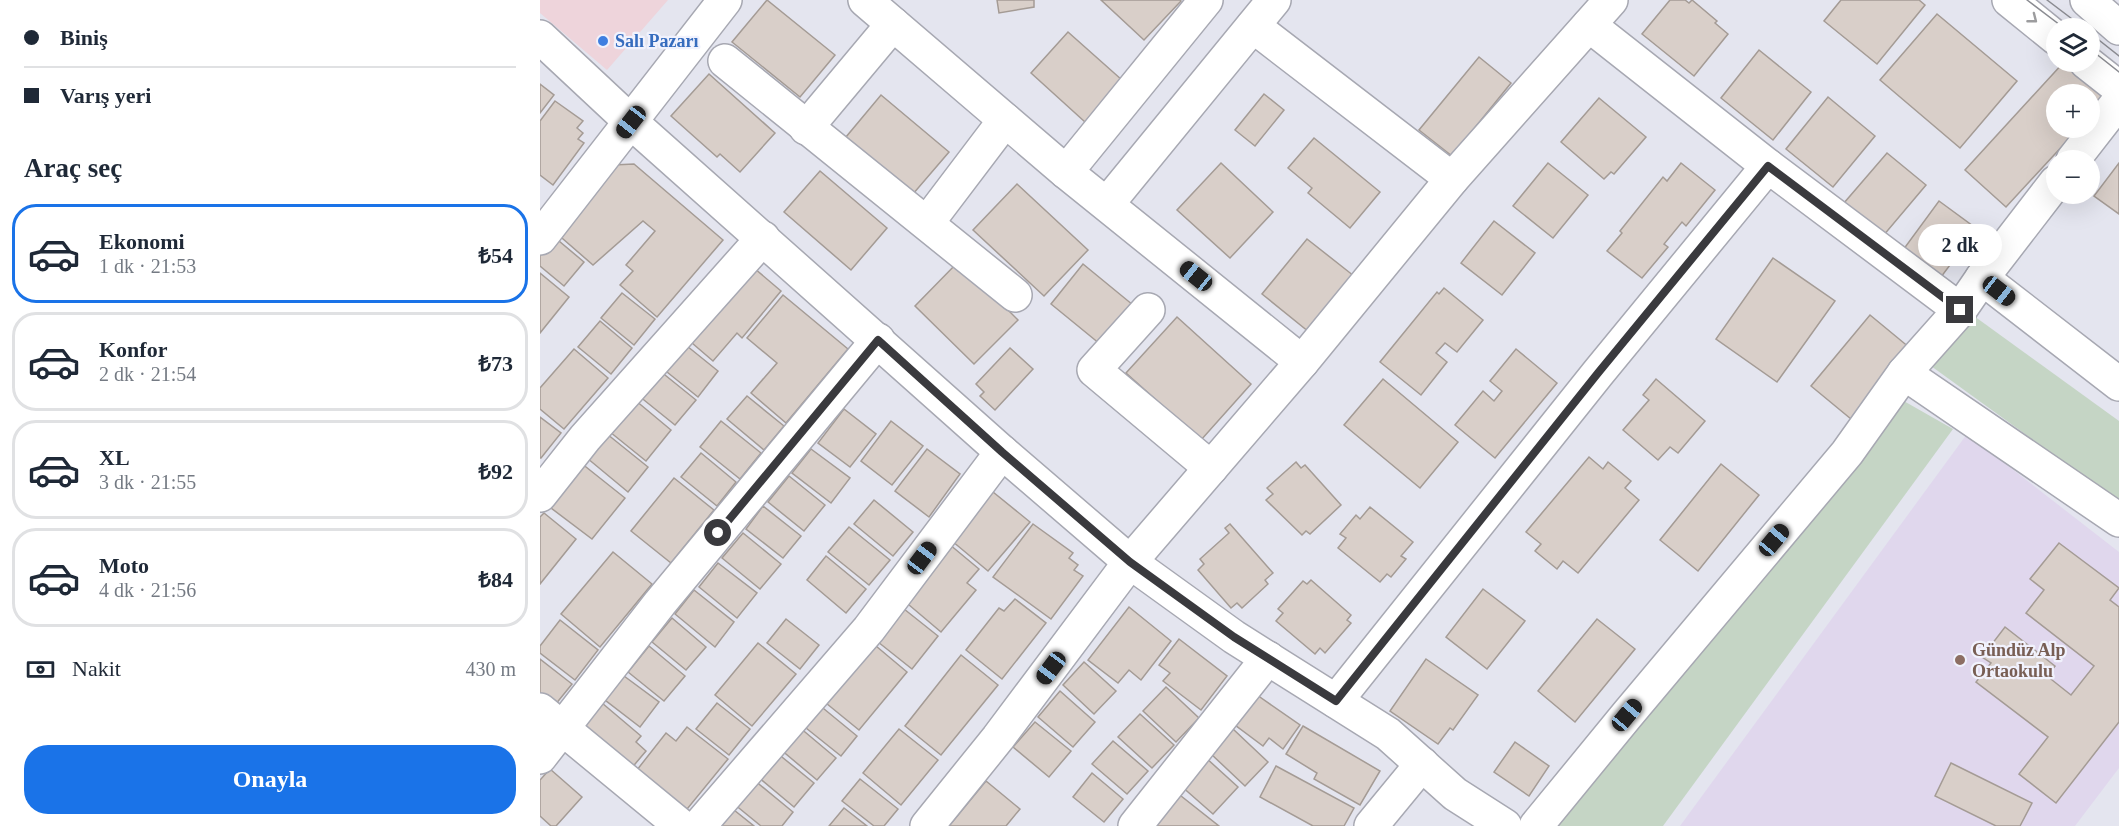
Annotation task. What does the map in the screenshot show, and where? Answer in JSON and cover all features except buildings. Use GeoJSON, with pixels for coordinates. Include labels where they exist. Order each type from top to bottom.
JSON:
{"type":"FeatureCollection","features":[{"type":"Feature","properties":{"kind":"street"},"geometry":{"type":"LineString","coordinates":[[540,238],[725,0]]}},
{"type":"Feature","properties":{"kind":"street"},"geometry":{"type":"LineString","coordinates":[[865,0],[1066,172],[1302,362]]}},
{"type":"Feature","properties":{"kind":"street"},"geometry":{"type":"LineString","coordinates":[[1066,172],[1206,0]]}},
{"type":"Feature","properties":{"kind":"street"},"geometry":{"type":"LineString","coordinates":[[1107,204],[1274,0]]}},
{"type":"Feature","properties":{"kind":"street"},"geometry":{"type":"LineString","coordinates":[[927,826],[998,738],[1130,562],[1302,362],[1452,179],[1611,0]]}},
{"type":"Feature","properties":{"kind":"street"},"geometry":{"type":"LineString","coordinates":[[2009,0],[2046,30]]}},
{"type":"Feature","properties":{"kind":"street"},"geometry":{"type":"LineString","coordinates":[[2087,0],[2119,28]]}},
{"type":"Feature","properties":{"kind":"street"},"geometry":{"type":"LineString","coordinates":[[806,128],[893,24]]}},
{"type":"Feature","properties":{"kind":"street"},"geometry":{"type":"LineString","coordinates":[[1589,25],[1768,166],[1960,310]]}},
{"type":"Feature","properties":{"kind":"street"},"geometry":{"type":"LineString","coordinates":[[1253,26],[1452,179]]}},
{"type":"Feature","properties":{"kind":"street"},"geometry":{"type":"LineString","coordinates":[[540,37],[631,122],[1002,452],[1130,562],[1234,637],[1388,734],[1455,794],[1505,826]]}},
{"type":"Feature","properties":{"kind":"street"},"geometry":{"type":"LineString","coordinates":[[725,61],[1015,295]]}},
{"type":"Feature","properties":{"kind":"street"},"geometry":{"type":"LineString","coordinates":[[2099,72],[2119,87]]}},
{"type":"Feature","properties":{"kind":"street"},"geometry":{"type":"LineString","coordinates":[[2081,150],[2119,100]]}},
{"type":"Feature","properties":{"kind":"street"},"geometry":{"type":"LineString","coordinates":[[927,223],[1005,120]]}},
{"type":"Feature","properties":{"kind":"street"},"geometry":{"type":"LineString","coordinates":[[1336,701],[1598,373],[1768,166]]}},
{"type":"Feature","properties":{"kind":"street"},"geometry":{"type":"LineString","coordinates":[[1536,826],[1847,453],[1904,373],[1960,310],[2046,195]]}},
{"type":"Feature","properties":{"kind":"street"},"geometry":{"type":"LineString","coordinates":[[540,495],[585,438],[763,238]]}},
{"type":"Feature","properties":{"kind":"street"},"geometry":{"type":"LineString","coordinates":[[1982,278],[2119,384]]}},
{"type":"Feature","properties":{"kind":"street"},"geometry":{"type":"LineString","coordinates":[[1148,310],[1094,370],[1211,468]]}},
{"type":"Feature","properties":{"kind":"street"},"geometry":{"type":"LineString","coordinates":[[540,757],[551,718],[660,603],[878,340]]}},
{"type":"Feature","properties":{"kind":"street"},"geometry":{"type":"LineString","coordinates":[[1904,373],[2119,520]]}},
{"type":"Feature","properties":{"kind":"street"},"geometry":{"type":"LineString","coordinates":[[699,826],[869,629],[1002,452]]}},
{"type":"Feature","properties":{"kind":"street"},"geometry":{"type":"LineString","coordinates":[[1135,826],[1268,658]]}},
{"type":"Feature","properties":{"kind":"street"},"geometry":{"type":"LineString","coordinates":[[551,718],[681,826]]}},
{"type":"Feature","properties":{"kind":"street"},"geometry":{"type":"LineString","coordinates":[[1371,826],[1422,764]]}},
{"type":"Feature","properties":{"kind":"shaded area","name":"Salı Pazarı"},"geometry":{"type":"Polygon","coordinates":[[[540,0],[668,0],[607,70],[540,13],[540,0]]]}},
{"type":"Feature","properties":{"kind":"shaded area","name":"Gündüz Alp Ortaokulu"},"geometry":{"type":"Polygon","coordinates":[[[1967,434],[2119,552],[2119,768],[2075,826],[1680,826],[1967,434]]]}},
{"type":"Feature","properties":{"kind":"green space"},"geometry":{"type":"Polygon","coordinates":[[[1974,316],[2119,421],[2119,502],[1931,366],[1974,316]]]}},
{"type":"Feature","properties":{"kind":"green space"},"geometry":{"type":"Polygon","coordinates":[[[1902,400],[1953,429],[1663,826],[1557,826],[1902,400]]]}},
{"type":"Feature","properties":{"kind":"tram line"},"geometry":{"type":"LineString","coordinates":[[2027,0],[2051,18]]}},
{"type":"Feature","properties":{"kind":"tram line"},"geometry":{"type":"LineString","coordinates":[[2047,0],[2071,18]]}},
{"type":"Feature","properties":{"kind":"tram line"},"geometry":{"type":"LineString","coordinates":[[2100,41],[2119,56]]}},
{"type":"Feature","properties":{"kind":"tram line"},"geometry":{"type":"LineString","coordinates":[[2100,57],[2119,72]]}},
{"type":"Feature","properties":{"kind":"place","name":"Salı Pazarı"},"geometry":{"type":"Point","coordinates":[603,41]}},
{"type":"Feature","properties":{"kind":"place","name":"Gündüz Alp Ortaokulu"},"geometry":{"type":"Point","coordinates":[1960,660]}},
{"type":"Feature","properties":{"kind":"route"},"geometry":{"type":"LineString","coordinates":[[718,533],[878,340],[1002,452],[1130,562],[1234,637],[1336,701],[1598,373],[1768,166],[1960,310]]}}]}
